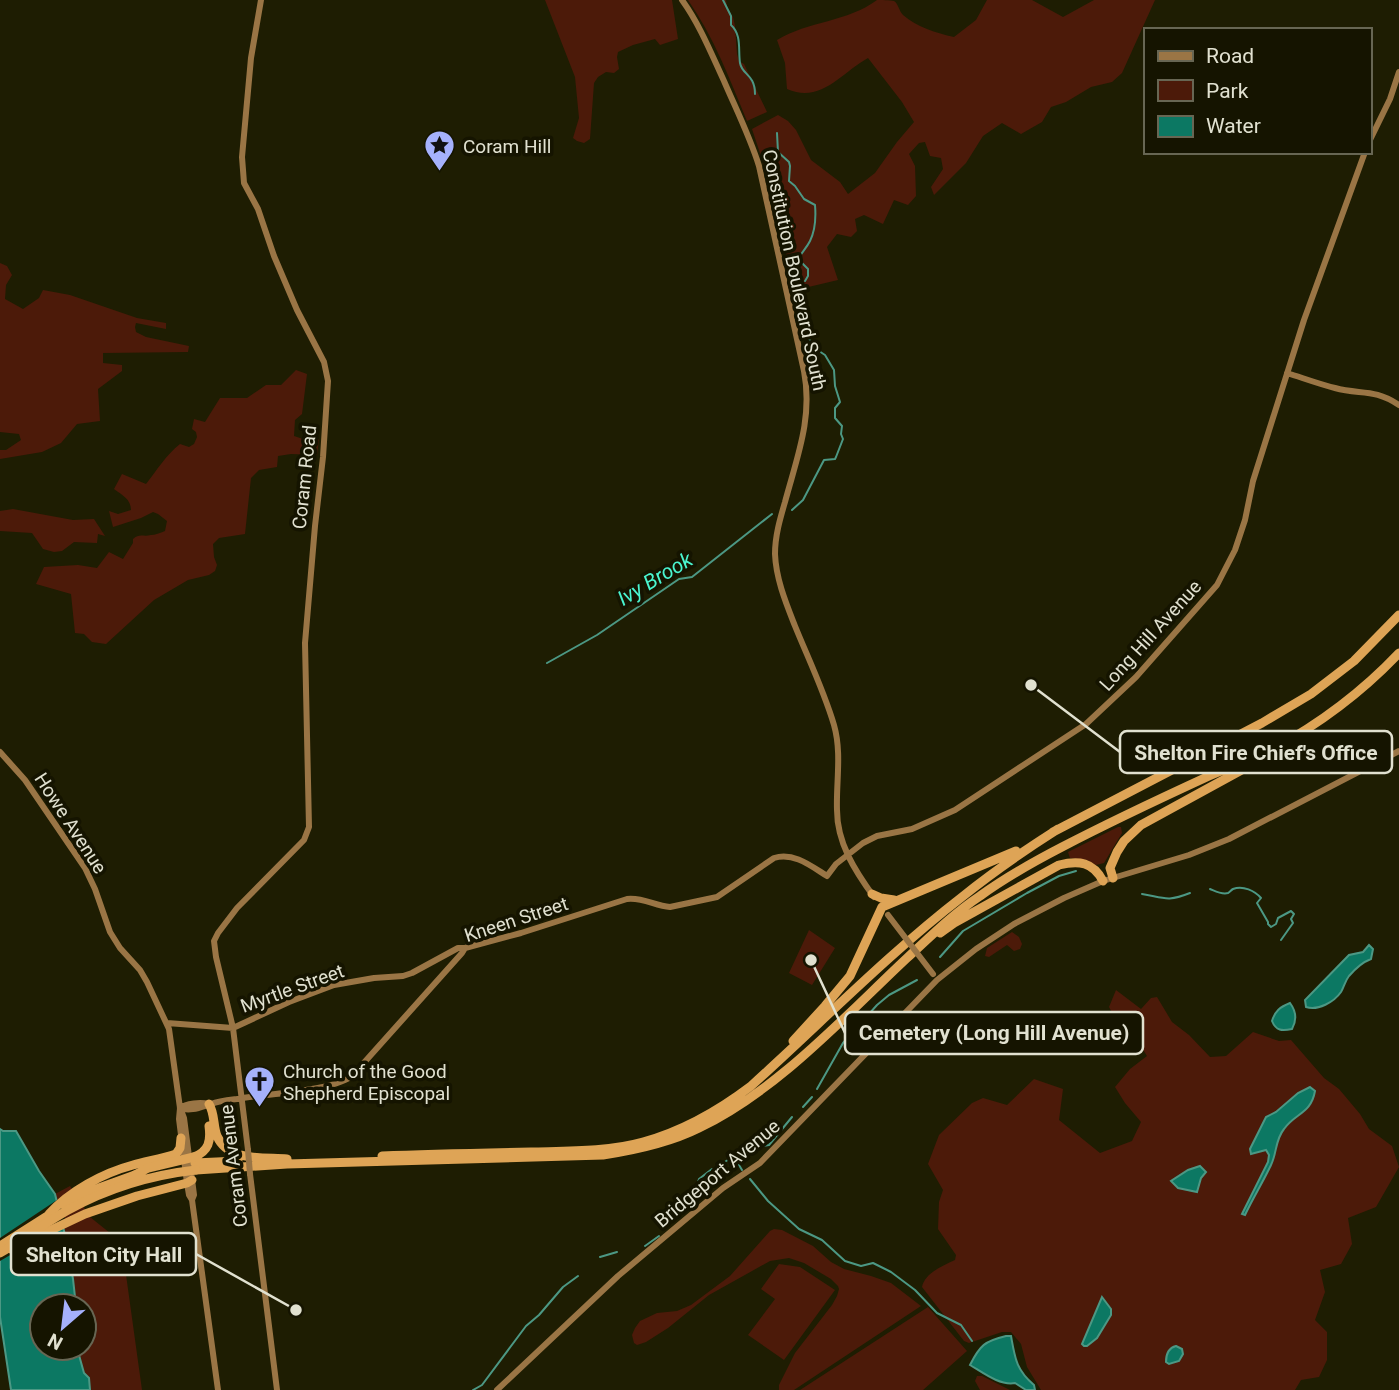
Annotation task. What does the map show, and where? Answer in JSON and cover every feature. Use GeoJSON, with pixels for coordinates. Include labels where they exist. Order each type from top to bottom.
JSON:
{"type":"FeatureCollection","features":[{"type":"Feature","properties":{"kind":"highway"},"geometry":{"type":"LineString","coordinates":[[751,1086],[850,976],[885,911],[900,900],[1008,855],[1262,723],[1311,694],[1354,661],[1399,615]]}},
{"type":"Feature","properties":{"kind":"highway"},"geometry":{"type":"LineString","coordinates":[[910,955],[954,923],[1059,865],[1084,863],[1108,880],[1117,852],[1141,825],[1260,760],[1334,710],[1399,653]]}},
{"type":"Feature","properties":{"kind":"highway"},"geometry":{"type":"LineString","coordinates":[[0,1254],[62,1214],[96,1196],[195,1163],[288,1164],[603,1155],[632,1151],[697,1129],[725,1115],[754,1095],[811,1048],[946,921],[1014,873],[1125,814],[1270,751]]}},
{"type":"Feature","properties":{"kind":"highway"},"geometry":{"type":"LineString","coordinates":[[679,1133],[751,1086],[920,931],[992,873],[1058,829]]}},
{"type":"Feature","properties":{"kind":"highway"},"geometry":{"type":"LineString","coordinates":[[872,894],[885,899],[900,900]]}},
{"type":"Feature","properties":{"kind":"highway"},"geometry":{"type":"LineString","coordinates":[[209,1104],[216,1135],[229,1152],[240,1156],[287,1158]]}},
{"type":"Feature","properties":{"kind":"highway"},"geometry":{"type":"LineString","coordinates":[[195,1163],[209,1143],[209,1104]]}},
{"type":"Feature","properties":{"kind":"highway"},"geometry":{"type":"LineString","coordinates":[[49,1214],[63,1199],[106,1175],[131,1165],[173,1156],[179,1152],[181,1138]]}},
{"type":"Feature","properties":{"kind":"highway"},"geometry":{"type":"LineString","coordinates":[[0,1246],[49,1214],[90,1192],[148,1168],[287,1158],[580,1150],[663,1139]]}},
{"type":"Feature","properties":{"kind":"highway"},"geometry":{"type":"LineString","coordinates":[[0,1254],[85,1214],[189,1181]]}},
{"type":"Feature","properties":{"kind":"street","name":"Coram Road"},"geometry":{"type":"LineString","coordinates":[[214,941],[237,908],[304,840],[309,827],[305,642],[324,457],[328,381],[324,362],[297,310],[258,209],[244,183],[242,157],[251,58],[261,0]]}},
{"type":"Feature","properties":{"kind":"street","name":"Constitution Boulevard South"},"geometry":{"type":"LineString","coordinates":[[682,0],[705,38],[759,166],[808,389],[804,433],[780,519],[775,554],[781,587],[836,735],[839,761],[838,822],[847,855],[872,894],[935,977]]}},
{"type":"Feature","properties":{"kind":"street"},"geometry":{"type":"LineString","coordinates":[[1371,138],[1390,99],[1399,72]]}},
{"type":"Feature","properties":{"kind":"street","name":"Long Hill Avenue"},"geometry":{"type":"LineString","coordinates":[[827,876],[836,864],[863,843],[877,836],[912,829],[955,810],[1086,724],[1155,656],[1217,585],[1235,550],[1255,474],[1287,373],[1331,242],[1364,154]]}},
{"type":"Feature","properties":{"kind":"street"},"geometry":{"type":"LineString","coordinates":[[1287,373],[1336,388],[1382,396],[1399,405]]}},
{"type":"Feature","properties":{"kind":"street","name":"Bridgeport Avenue"},"geometry":{"type":"LineString","coordinates":[[497,1390],[618,1276],[723,1188],[760,1163],[935,977],[1014,924],[1064,898],[1228,839],[1399,751]]}},
{"type":"Feature","properties":{"kind":"street","name":"Howe Avenue"},"geometry":{"type":"LineString","coordinates":[[0,752],[25,780],[85,868],[110,932],[140,970],[167,1023],[180,1108],[184,1118],[189,1195],[192,1200],[218,1390]]}},
{"type":"Feature","properties":{"kind":"street","name":"Kneen Street"},"geometry":{"type":"LineString","coordinates":[[180,1108],[300,1091],[348,1080],[465,948],[539,928],[627,899],[670,907],[718,897],[782,855],[799,859],[827,876]]}},
{"type":"Feature","properties":{"kind":"street","name":"Coram Avenue"},"geometry":{"type":"LineString","coordinates":[[214,941],[233,1028],[277,1390]]}},
{"type":"Feature","properties":{"kind":"street","name":"Myrtle Street"},"geometry":{"type":"LineString","coordinates":[[167,1023],[233,1028],[334,985],[403,976],[458,948],[465,948]]}},
{"type":"Feature","properties":{"kind":"street","name":"Howe Avenue"},"geometry":{"type":"LineString","coordinates":[[180,1108],[181,1138],[189,1181]]}},
{"type":"Feature","properties":{"kind":"green space"},"geometry":{"type":"Polygon","coordinates":[[[545,0],[672,0],[678,39],[660,45],[655,39],[618,52],[619,69],[614,73],[606,72],[594,83],[590,139],[584,143],[573,138],[579,118],[575,77],[545,0]]]}},
{"type":"Feature","properties":{"kind":"green space"},"geometry":{"type":"Polygon","coordinates":[[[688,0],[726,0],[735,26],[739,61],[744,64],[767,112],[747,121],[714,44],[688,0]]]}},
{"type":"Feature","properties":{"kind":"green space"},"geometry":{"type":"Polygon","coordinates":[[[877,0],[894,1],[903,15],[914,23],[954,37],[976,20],[987,0],[1032,0],[1063,17],[1094,0],[1155,0],[1122,73],[1112,82],[1091,87],[1066,102],[1051,107],[1042,122],[1021,134],[1002,123],[983,136],[966,163],[934,195],[931,187],[943,169],[941,158],[930,156],[925,142],[919,143],[909,154],[915,166],[916,196],[908,205],[894,200],[883,224],[864,215],[855,219],[857,231],[851,237],[837,234],[827,247],[838,280],[800,289],[793,283],[783,241],[784,225],[752,129],[778,115],[788,121],[796,130],[811,160],[840,182],[848,194],[875,173],[914,122],[902,102],[868,58],[820,90],[799,93],[787,89],[785,63],[777,40],[853,13],[877,0]]]}},
{"type":"Feature","properties":{"kind":"green space"},"geometry":{"type":"Polygon","coordinates":[[[0,263],[7,266],[12,275],[6,285],[5,299],[23,309],[39,298],[43,290],[70,295],[137,318],[166,323],[166,329],[136,323],[136,332],[146,337],[189,346],[188,352],[103,353],[103,363],[122,365],[122,371],[98,389],[100,421],[77,424],[61,443],[42,452],[0,459],[0,450],[6,450],[21,440],[19,434],[0,432],[0,263]]]}},
{"type":"Feature","properties":{"kind":"green space"},"geometry":{"type":"Polygon","coordinates":[[[296,370],[307,374],[302,414],[295,420],[294,436],[306,440],[319,439],[317,455],[278,456],[277,467],[259,470],[251,478],[245,534],[219,538],[213,544],[217,565],[215,571],[188,580],[154,600],[106,644],[92,642],[84,634],[75,633],[71,594],[36,584],[44,567],[78,565],[97,568],[109,552],[123,559],[135,537],[165,531],[167,521],[153,512],[113,527],[109,511],[118,514],[131,510],[128,500],[114,489],[122,474],[146,484],[180,444],[189,447],[194,444],[197,437],[192,429],[194,419],[205,422],[220,398],[247,398],[266,385],[281,385],[296,370]]]}},
{"type":"Feature","properties":{"kind":"green space"},"geometry":{"type":"Polygon","coordinates":[[[13,509],[73,520],[94,519],[105,536],[98,534],[97,543],[74,542],[62,551],[43,549],[32,533],[0,531],[0,511],[13,509]]]}},
{"type":"Feature","properties":{"kind":"green space"},"geometry":{"type":"Polygon","coordinates":[[[1121,827],[1122,833],[1104,863],[1096,865],[1087,860],[1070,858],[1068,852],[1121,827]]]}},
{"type":"Feature","properties":{"kind":"green space"},"geometry":{"type":"Polygon","coordinates":[[[809,930],[835,948],[812,985],[789,973],[809,930]]]}},
{"type":"Feature","properties":{"kind":"green space"},"geometry":{"type":"Polygon","coordinates":[[[1012,932],[1019,937],[1022,944],[1020,949],[1014,951],[1007,945],[989,957],[985,956],[987,948],[1012,932]]]}},
{"type":"Feature","properties":{"kind":"green space"},"geometry":{"type":"Polygon","coordinates":[[[1116,990],[1141,1009],[1151,998],[1157,997],[1172,1022],[1210,1057],[1226,1056],[1253,1032],[1279,1041],[1291,1040],[1324,1078],[1339,1089],[1369,1129],[1392,1146],[1399,1167],[1376,1207],[1348,1218],[1352,1244],[1341,1264],[1320,1270],[1325,1292],[1315,1320],[1327,1332],[1327,1360],[1319,1377],[1301,1380],[1295,1390],[1041,1390],[1027,1367],[1021,1344],[1011,1332],[1002,1332],[969,1343],[964,1341],[922,1287],[930,1274],[955,1260],[956,1255],[938,1229],[939,1202],[943,1190],[928,1164],[939,1135],[972,1103],[983,1098],[1007,1105],[1034,1079],[1063,1089],[1059,1120],[1100,1153],[1132,1141],[1141,1122],[1115,1087],[1130,1069],[1147,1056],[1137,1040],[1121,1029],[1109,1007],[1116,990]]]}},
{"type":"Feature","properties":{"kind":"green space"},"geometry":{"type":"Polygon","coordinates":[[[70,1186],[90,1217],[110,1233],[123,1253],[142,1390],[90,1390],[89,1378],[84,1373],[81,1362],[98,1362],[98,1292],[74,1292],[68,1250],[55,1194],[70,1186]]]}},
{"type":"Feature","properties":{"kind":"green space"},"geometry":{"type":"Polygon","coordinates":[[[774,1229],[782,1230],[813,1246],[831,1262],[844,1269],[891,1283],[921,1306],[794,1390],[779,1390],[779,1385],[795,1353],[832,1305],[839,1289],[831,1279],[804,1263],[789,1258],[770,1261],[709,1295],[646,1342],[637,1345],[634,1343],[632,1335],[640,1321],[657,1313],[677,1311],[691,1305],[730,1276],[774,1229]]]}},
{"type":"Feature","properties":{"kind":"green space"},"geometry":{"type":"Polygon","coordinates":[[[779,1264],[800,1267],[835,1290],[784,1360],[748,1335],[775,1299],[761,1289],[779,1264]]]}},
{"type":"Feature","properties":{"kind":"green space"},"geometry":{"type":"Polygon","coordinates":[[[928,1307],[967,1351],[923,1390],[800,1390],[928,1307]]]}},
{"type":"Feature","properties":{"kind":"green space"},"geometry":{"type":"Polygon","coordinates":[[[977,1376],[1010,1390],[980,1390],[975,1381],[977,1376]]]}},
{"type":"Feature","properties":{"kind":"water"},"geometry":{"type":"Polygon","coordinates":[[[1369,945],[1373,949],[1371,959],[1351,973],[1338,996],[1321,1007],[1306,1007],[1305,1000],[1349,955],[1363,952],[1369,945]]]}},
{"type":"Feature","properties":{"kind":"water"},"geometry":{"type":"Polygon","coordinates":[[[1290,1003],[1294,1009],[1294,1026],[1292,1029],[1280,1030],[1275,1027],[1273,1018],[1278,1010],[1290,1003]]]}},
{"type":"Feature","properties":{"kind":"water"},"geometry":{"type":"Polygon","coordinates":[[[1310,1087],[1315,1091],[1313,1099],[1281,1133],[1271,1165],[1245,1215],[1242,1214],[1268,1162],[1269,1155],[1266,1150],[1251,1154],[1250,1149],[1266,1117],[1310,1087]]]}},
{"type":"Feature","properties":{"kind":"water"},"geometry":{"type":"Polygon","coordinates":[[[0,1129],[16,1131],[55,1194],[73,1279],[74,1292],[28,1292],[28,1362],[81,1362],[84,1373],[89,1378],[90,1390],[11,1390],[0,1317],[0,1129]]]}},
{"type":"Feature","properties":{"kind":"water"},"geometry":{"type":"Polygon","coordinates":[[[1200,1166],[1206,1172],[1197,1192],[1178,1188],[1171,1181],[1188,1170],[1200,1166]]]}},
{"type":"Feature","properties":{"kind":"water"},"geometry":{"type":"Polygon","coordinates":[[[1102,1297],[1111,1309],[1111,1315],[1097,1338],[1084,1346],[1082,1344],[1102,1297]]]}},
{"type":"Feature","properties":{"kind":"water"},"geometry":{"type":"Polygon","coordinates":[[[1011,1336],[1017,1363],[1035,1390],[1026,1390],[1015,1383],[997,1380],[970,1365],[984,1345],[1011,1336]]]}},
{"type":"Feature","properties":{"kind":"water"},"geometry":{"type":"Polygon","coordinates":[[[1176,1346],[1182,1349],[1183,1354],[1179,1361],[1169,1364],[1166,1362],[1167,1354],[1176,1346]]]}},
{"type":"Feature","properties":{"kind":"pier"},"geometry":{"type":"Polygon","coordinates":[[[60,1198],[67,1226],[0,1261],[0,1238],[60,1198]]]}},
{"type":"Feature","properties":{"kind":"waterway","name":"Ivy Brook"},"geometry":{"type":"LineString","coordinates":[[723,0],[738,38],[741,67],[753,82],[755,94]]}},
{"type":"Feature","properties":{"kind":"waterway","name":"Ivy Brook"},"geometry":{"type":"LineString","coordinates":[[777,133],[778,152],[789,162],[789,181],[804,199],[815,205],[813,233],[800,256],[801,262],[808,269],[805,281]]}},
{"type":"Feature","properties":{"kind":"waterway","name":"Ivy Brook"},"geometry":{"type":"LineString","coordinates":[[792,510],[803,500],[824,460],[835,459],[843,439],[842,426],[835,418],[835,408],[840,402],[834,370],[825,355],[816,349],[809,339],[802,318],[802,303]]}},
{"type":"Feature","properties":{"kind":"waterway","name":"Ivy Brook"},"geometry":{"type":"LineString","coordinates":[[547,663],[597,635],[679,579],[692,577],[772,514]]}},
{"type":"Feature","properties":{"kind":"waterway"},"geometry":{"type":"LineString","coordinates":[[940,957],[963,931],[1059,876],[1076,871]]}},
{"type":"Feature","properties":{"kind":"waterway"},"geometry":{"type":"LineString","coordinates":[[1210,889],[1229,893],[1233,889],[1241,888],[1256,893],[1261,898],[1257,903],[1271,927],[1276,924],[1278,918],[1291,911],[1294,914],[1291,919],[1293,923],[1281,940]]}},
{"type":"Feature","properties":{"kind":"waterway"},"geometry":{"type":"LineString","coordinates":[[1142,894],[1171,898],[1190,893]]}},
{"type":"Feature","properties":{"kind":"waterway"},"geometry":{"type":"LineString","coordinates":[[817,1089],[843,1043],[877,1005],[889,995],[917,980]]}},
{"type":"Feature","properties":{"kind":"waterway"},"geometry":{"type":"LineString","coordinates":[[803,1107],[812,1097]]}},
{"type":"Feature","properties":{"kind":"waterway"},"geometry":{"type":"LineString","coordinates":[[719,1165],[740,1158],[757,1141],[763,1146],[769,1145],[792,1117]]}},
{"type":"Feature","properties":{"kind":"waterway"},"geometry":{"type":"LineString","coordinates":[[736,1160],[742,1170]]}},
{"type":"Feature","properties":{"kind":"waterway"},"geometry":{"type":"LineString","coordinates":[[682,1209],[693,1197],[699,1179],[712,1169]]}},
{"type":"Feature","properties":{"kind":"waterway"},"geometry":{"type":"LineString","coordinates":[[750,1179],[768,1201],[799,1229],[822,1240],[845,1261],[861,1266],[873,1263],[891,1272],[915,1290],[937,1313],[961,1325],[972,1341]]}},
{"type":"Feature","properties":{"kind":"waterway"},"geometry":{"type":"LineString","coordinates":[[645,1246],[659,1236]]}},
{"type":"Feature","properties":{"kind":"waterway"},"geometry":{"type":"LineString","coordinates":[[600,1257],[617,1252]]}},
{"type":"Feature","properties":{"kind":"waterway"},"geometry":{"type":"LineString","coordinates":[[473,1390],[482,1385],[526,1326],[563,1287],[578,1276]]}},
{"type":"Feature","properties":{"kind":"place","name":"Coram Hill"},"geometry":{"type":"Point","coordinates":[440,173]}},
{"type":"Feature","properties":{"kind":"place","name":"Shelton Fire Chief's Office"},"geometry":{"type":"Point","coordinates":[1031,685]}},
{"type":"Feature","properties":{"kind":"place","name":"Cemetery (Long Hill Avenue)"},"geometry":{"type":"Point","coordinates":[811,960]}},
{"type":"Feature","properties":{"kind":"place","name":"Church of the Good Shepherd Episcopal"},"geometry":{"type":"Point","coordinates":[260,1109]}},
{"type":"Feature","properties":{"kind":"place","name":"Shelton City Hall"},"geometry":{"type":"Point","coordinates":[296,1310]}}]}
